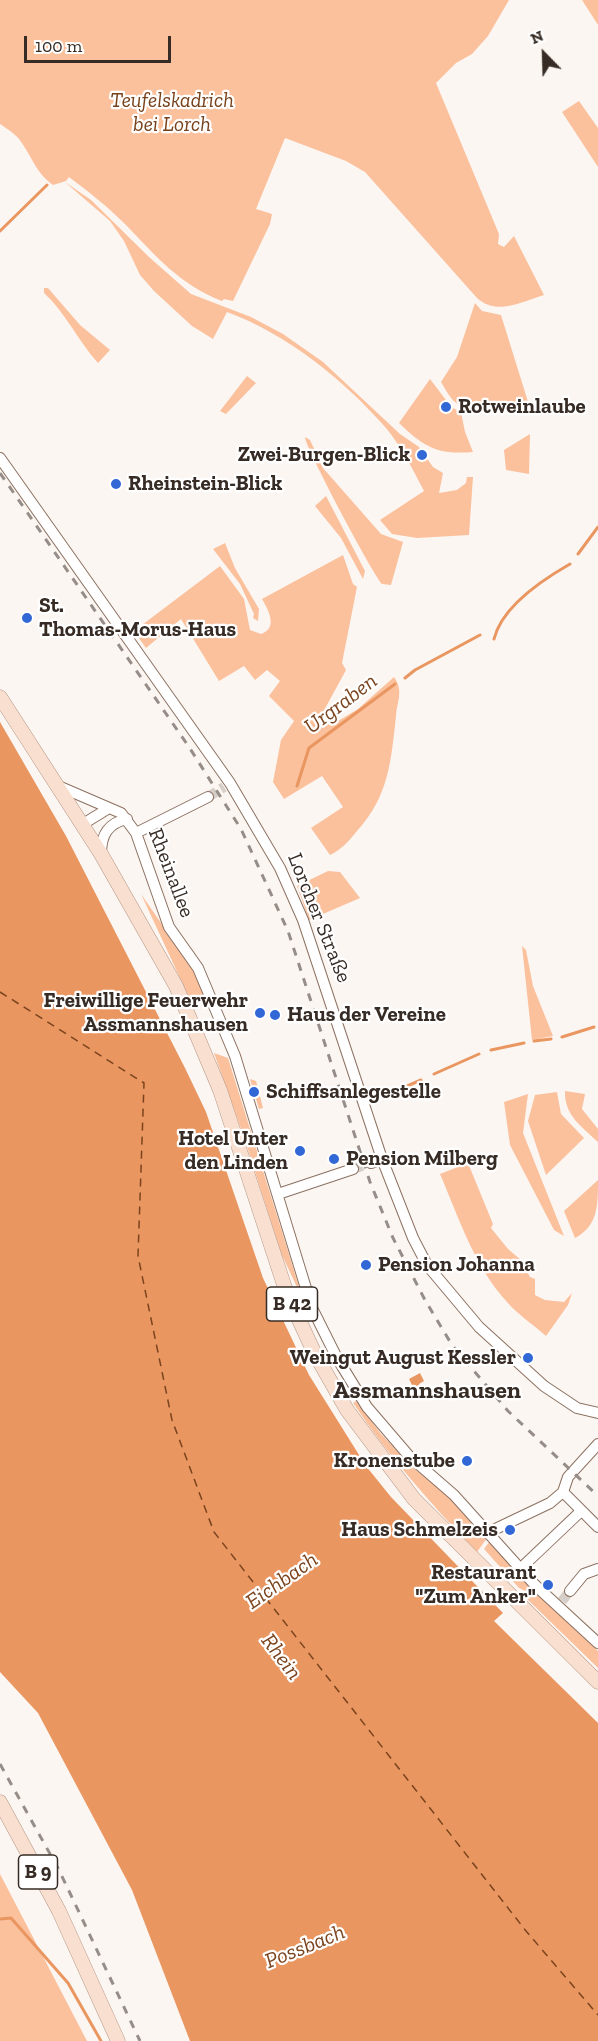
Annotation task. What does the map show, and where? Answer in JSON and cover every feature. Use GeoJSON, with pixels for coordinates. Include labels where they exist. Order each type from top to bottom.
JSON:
{"type":"FeatureCollection","features":[{"type":"Feature","properties":{"kind":"main road","name":"B 42"},"geometry":{"type":"LineString","coordinates":[[0,698],[83,824],[176,986],[220,1090],[287,1294],[337,1394],[366,1438],[414,1499],[598,1682]]}},
{"type":"Feature","properties":{"kind":"main road","name":"B 9"},"geometry":{"type":"LineString","coordinates":[[0,1802],[58,1911],[118,2041]]}},
{"type":"Feature","properties":{"kind":"street","name":"Lorcher Straße"},"geometry":{"type":"LineString","coordinates":[[0,458],[227,785],[280,868],[303,920],[382,1159],[413,1238],[433,1274],[479,1327],[544,1386],[577,1408],[598,1413]]}},
{"type":"Feature","properties":{"kind":"street","name":"Rheinallee"},"geometry":{"type":"LineString","coordinates":[[56,785],[110,808],[127,819],[136,833],[169,927],[198,968],[235,1056],[312,1308],[343,1368],[384,1429],[419,1466],[454,1496],[521,1568],[598,1643]]}},
{"type":"Feature","properties":{"kind":"street"},"geometry":{"type":"LineString","coordinates":[[136,833],[208,797]]}},
{"type":"Feature","properties":{"kind":"street"},"geometry":{"type":"LineString","coordinates":[[83,824],[110,808]]}},
{"type":"Feature","properties":{"kind":"street"},"geometry":{"type":"LineString","coordinates":[[101,854],[104,833],[116,823],[127,819]]}},
{"type":"Feature","properties":{"kind":"street"},"geometry":{"type":"LineString","coordinates":[[371,1163],[382,1159]]}},
{"type":"Feature","properties":{"kind":"street"},"geometry":{"type":"LineString","coordinates":[[278,1194],[352,1169]]}},
{"type":"Feature","properties":{"kind":"street"},"geometry":{"type":"LineString","coordinates":[[487,1533],[544,1506],[563,1492],[568,1477],[596,1447]]}},
{"type":"Feature","properties":{"kind":"street"},"geometry":{"type":"LineString","coordinates":[[563,1492],[598,1527]]}},
{"type":"Feature","properties":{"kind":"street"},"geometry":{"type":"LineString","coordinates":[[521,1568],[581,1511]]}},
{"type":"Feature","properties":{"kind":"street"},"geometry":{"type":"LineString","coordinates":[[570,1591],[584,1574],[598,1569]]}},
{"type":"Feature","properties":{"kind":"green space","name":"Teufelskadrich bei Lorch"},"geometry":{"type":"Polygon","coordinates":[[[0,0],[509,0],[488,36],[472,54],[456,63],[436,83],[499,234],[498,244],[504,247],[514,236],[544,295],[509,306],[493,306],[485,303],[477,298],[365,172],[346,161],[285,138],[256,209],[272,214],[270,224],[233,301],[224,299],[222,301],[207,294],[170,269],[112,212],[69,177],[66,181],[53,185],[38,169],[19,139],[0,124],[0,0]]]}},
{"type":"Feature","properties":{"kind":"green space"},"geometry":{"type":"Polygon","coordinates":[[[582,0],[598,0],[598,25],[582,0]]]}},
{"type":"Feature","properties":{"kind":"green space"},"geometry":{"type":"Polygon","coordinates":[[[579,101],[598,128],[598,167],[562,112],[579,101]]]}},
{"type":"Feature","properties":{"kind":"green space"},"geometry":{"type":"Polygon","coordinates":[[[65,182],[91,200],[149,257],[191,294],[251,317],[283,334],[323,362],[400,434],[419,447],[433,467],[443,473],[439,493],[457,490],[466,483],[467,477],[473,477],[469,535],[417,538],[392,534],[380,520],[424,491],[397,442],[370,410],[313,360],[249,321],[227,312],[213,339],[192,326],[140,275],[124,241],[110,221],[65,182]]]}},
{"type":"Feature","properties":{"kind":"green space"},"geometry":{"type":"Polygon","coordinates":[[[44,288],[48,288],[80,325],[110,350],[98,363],[59,309],[44,293],[44,288]]]}},
{"type":"Feature","properties":{"kind":"green space"},"geometry":{"type":"Polygon","coordinates":[[[475,303],[482,311],[501,315],[529,405],[502,409],[470,409],[455,402],[441,382],[457,357],[475,303]]]}},
{"type":"Feature","properties":{"kind":"green space"},"geometry":{"type":"Polygon","coordinates":[[[247,376],[256,383],[226,414],[220,411],[247,376]]]}},
{"type":"Feature","properties":{"kind":"green space"},"geometry":{"type":"Polygon","coordinates":[[[430,379],[446,400],[440,405],[442,412],[448,413],[453,408],[461,412],[465,432],[473,452],[450,452],[432,448],[399,423],[430,379]]]}},
{"type":"Feature","properties":{"kind":"green space"},"geometry":{"type":"Polygon","coordinates":[[[530,434],[529,474],[506,470],[504,450],[530,434]]]}},
{"type":"Feature","properties":{"kind":"green space"},"geometry":{"type":"Polygon","coordinates":[[[305,437],[310,440],[323,468],[381,534],[403,542],[391,585],[382,584],[366,558],[327,485],[305,437]]]}},
{"type":"Feature","properties":{"kind":"green space"},"geometry":{"type":"Polygon","coordinates":[[[326,496],[365,571],[363,579],[341,538],[315,506],[326,496]]]}},
{"type":"Feature","properties":{"kind":"green space"},"geometry":{"type":"Polygon","coordinates":[[[225,543],[235,568],[259,609],[258,621],[253,618],[254,614],[240,584],[213,549],[225,543]]]}},
{"type":"Feature","properties":{"kind":"green space"},"geometry":{"type":"Polygon","coordinates":[[[343,555],[353,584],[357,587],[342,663],[346,670],[321,716],[333,724],[358,709],[394,677],[399,687],[399,696],[390,763],[376,805],[354,835],[330,855],[311,828],[343,807],[322,776],[284,799],[273,782],[281,740],[294,721],[269,696],[280,681],[267,670],[255,680],[244,666],[219,681],[181,619],[146,648],[134,631],[220,566],[244,599],[250,630],[261,634],[269,628],[271,623],[262,599],[343,555]]]}},
{"type":"Feature","properties":{"kind":"green space"},"geometry":{"type":"Polygon","coordinates":[[[328,871],[340,872],[360,898],[309,920],[297,886],[328,871]]]}},
{"type":"Feature","properties":{"kind":"green space"},"geometry":{"type":"Polygon","coordinates":[[[141,894],[193,969],[206,1001],[193,1006],[141,894]]]}},
{"type":"Feature","properties":{"kind":"green space"},"geometry":{"type":"Polygon","coordinates":[[[522,946],[526,950],[533,986],[553,1036],[532,1040],[522,946]]]}},
{"type":"Feature","properties":{"kind":"green space"},"geometry":{"type":"Polygon","coordinates":[[[214,1053],[228,1058],[301,1293],[317,1330],[281,1253],[214,1053]]]}},
{"type":"Feature","properties":{"kind":"green space"},"geometry":{"type":"Polygon","coordinates":[[[250,1079],[256,1081],[263,1108],[259,1109],[250,1079]]]}},
{"type":"Feature","properties":{"kind":"green space"},"geometry":{"type":"Polygon","coordinates":[[[565,1091],[585,1094],[582,1109],[598,1129],[598,1142],[580,1126],[571,1114],[567,1107],[565,1091]]]}},
{"type":"Feature","properties":{"kind":"green space"},"geometry":{"type":"Polygon","coordinates":[[[557,1092],[561,1114],[584,1138],[546,1175],[528,1121],[535,1095],[557,1092]]]}},
{"type":"Feature","properties":{"kind":"green space"},"geometry":{"type":"Polygon","coordinates":[[[528,1094],[523,1133],[564,1236],[554,1230],[510,1145],[504,1102],[528,1094]]]}},
{"type":"Feature","properties":{"kind":"green space"},"geometry":{"type":"Polygon","coordinates":[[[468,1163],[493,1224],[491,1228],[508,1249],[521,1260],[530,1277],[535,1279],[535,1295],[545,1300],[564,1302],[572,1293],[568,1305],[546,1336],[516,1311],[495,1288],[468,1241],[440,1174],[468,1163]]]}},
{"type":"Feature","properties":{"kind":"green space"},"geometry":{"type":"Polygon","coordinates":[[[598,1180],[595,1214],[583,1233],[575,1238],[564,1211],[598,1180]]]}},
{"type":"Feature","properties":{"kind":"green space"},"geometry":{"type":"Polygon","coordinates":[[[356,1401],[381,1434],[411,1466],[449,1497],[487,1538],[477,1552],[397,1462],[353,1403],[356,1401]]]}},
{"type":"Feature","properties":{"kind":"green space"},"geometry":{"type":"Polygon","coordinates":[[[490,1541],[530,1587],[525,1591],[519,1588],[484,1549],[490,1541]]]}},
{"type":"Feature","properties":{"kind":"green space"},"geometry":{"type":"Polygon","coordinates":[[[535,1591],[598,1651],[598,1668],[525,1597],[535,1591]]]}},
{"type":"Feature","properties":{"kind":"green space"},"geometry":{"type":"Polygon","coordinates":[[[0,1874],[87,2041],[0,2041],[0,1874]]]}},
{"type":"Feature","properties":{"kind":"water"},"geometry":{"type":"Polygon","coordinates":[[[0,722],[66,836],[206,1112],[263,1278],[309,1375],[366,1466],[391,1497],[503,1613],[494,1621],[598,1723],[598,2041],[190,2041],[132,1890],[38,1713],[0,1672],[0,722]]]}},
{"type":"Feature","properties":{"kind":"water"},"geometry":{"type":"Polygon","coordinates":[[[420,1373],[424,1381],[419,1384],[423,1390],[416,1393],[409,1379],[420,1373]]]}},
{"type":"Feature","properties":{"kind":"waterway"},"geometry":{"type":"LineString","coordinates":[[0,231],[47,185]]}},
{"type":"Feature","properties":{"kind":"waterway","name":"Urgraben"},"geometry":{"type":"LineString","coordinates":[[578,554],[598,527]]}},
{"type":"Feature","properties":{"kind":"waterway","name":"Urgraben"},"geometry":{"type":"LineString","coordinates":[[494,639],[505,616],[524,595],[570,564]]}},
{"type":"Feature","properties":{"kind":"waterway","name":"Urgraben"},"geometry":{"type":"LineString","coordinates":[[405,678],[415,670],[480,635]]}},
{"type":"Feature","properties":{"kind":"waterway","name":"Urgraben"},"geometry":{"type":"LineString","coordinates":[[297,786],[309,748],[395,684]]}},
{"type":"Feature","properties":{"kind":"waterway"},"geometry":{"type":"LineString","coordinates":[[562,1037],[594,1027]]}},
{"type":"Feature","properties":{"kind":"waterway"},"geometry":{"type":"LineString","coordinates":[[534,1041],[551,1039]]}},
{"type":"Feature","properties":{"kind":"waterway"},"geometry":{"type":"LineString","coordinates":[[491,1050],[524,1043]]}},
{"type":"Feature","properties":{"kind":"waterway"},"geometry":{"type":"LineString","coordinates":[[434,1074],[479,1054]]}},
{"type":"Feature","properties":{"kind":"waterway"},"geometry":{"type":"LineString","coordinates":[[398,1090],[421,1080]]}},
{"type":"Feature","properties":{"kind":"waterway","name":"Possbach"},"geometry":{"type":"LineString","coordinates":[[0,1919],[11,1918],[68,1983],[101,2041]]}},
{"type":"Feature","properties":{"kind":"ferry route"},"geometry":{"type":"LineString","coordinates":[[0,992],[144,1083],[138,1256],[172,1420],[214,1532],[526,1931],[598,2015]]}},
{"type":"Feature","properties":{"kind":"tunnel"},"geometry":{"type":"LineString","coordinates":[[208,797],[224,787]]}},
{"type":"Feature","properties":{"kind":"tunnel"},"geometry":{"type":"LineString","coordinates":[[353,1169],[371,1163]]}},
{"type":"Feature","properties":{"kind":"tunnel"},"geometry":{"type":"LineString","coordinates":[[562,1601],[570,1591]]}},
{"type":"Feature","properties":{"kind":"railway"},"geometry":{"type":"LineString","coordinates":[[0,473],[189,747],[241,829],[288,931],[370,1182],[393,1238],[425,1300],[452,1345],[508,1411],[598,1496]]}},
{"type":"Feature","properties":{"kind":"railway"},"geometry":{"type":"LineString","coordinates":[[0,1764],[59,1870],[140,2041]]}},
{"type":"Feature","properties":{"kind":"place","name":"Rotweinlaube"},"geometry":{"type":"Point","coordinates":[446,407]}},
{"type":"Feature","properties":{"kind":"place","name":"Zwei-Burgen-Blick"},"geometry":{"type":"Point","coordinates":[422,455]}},
{"type":"Feature","properties":{"kind":"place","name":"Rheinstein-Blick"},"geometry":{"type":"Point","coordinates":[116,484]}},
{"type":"Feature","properties":{"kind":"place","name":"St. Thomas-Morus-Haus"},"geometry":{"type":"Point","coordinates":[27,618]}},
{"type":"Feature","properties":{"kind":"place","name":"Freiwillige Feuerwehr Assmannshausen"},"geometry":{"type":"Point","coordinates":[260,1013]}},
{"type":"Feature","properties":{"kind":"place","name":"Haus der Vereine"},"geometry":{"type":"Point","coordinates":[275,1015]}},
{"type":"Feature","properties":{"kind":"place","name":"Schiffsanlegestelle"},"geometry":{"type":"Point","coordinates":[254,1092]}},
{"type":"Feature","properties":{"kind":"place","name":"Hotel Unter den Linden"},"geometry":{"type":"Point","coordinates":[300,1151]}},
{"type":"Feature","properties":{"kind":"place","name":"Pension Milberg"},"geometry":{"type":"Point","coordinates":[334,1159]}},
{"type":"Feature","properties":{"kind":"place","name":"Pension Johanna"},"geometry":{"type":"Point","coordinates":[366,1265]}},
{"type":"Feature","properties":{"kind":"place","name":"Weingut August Kessler"},"geometry":{"type":"Point","coordinates":[528,1358]}},
{"type":"Feature","properties":{"kind":"place","name":"Kronenstube"},"geometry":{"type":"Point","coordinates":[467,1461]}},
{"type":"Feature","properties":{"kind":"place","name":"Haus Schmelzeis"},"geometry":{"type":"Point","coordinates":[510,1530]}},
{"type":"Feature","properties":{"kind":"place","name":"Restaurant \"Zum Anker\""},"geometry":{"type":"Point","coordinates":[548,1585]}},
{"type":"Feature","properties":{"kind":"district","name":"Assmannshausen"},"geometry":{"type":"Point","coordinates":[427,1391]}},
{"type":"Feature","properties":{"kind":"water label","name":"Eichbach"},"geometry":{"type":"Point","coordinates":[282,1581]}},
{"type":"Feature","properties":{"kind":"water label","name":"Rhein"},"geometry":{"type":"Point","coordinates":[281,1657]}}]}
